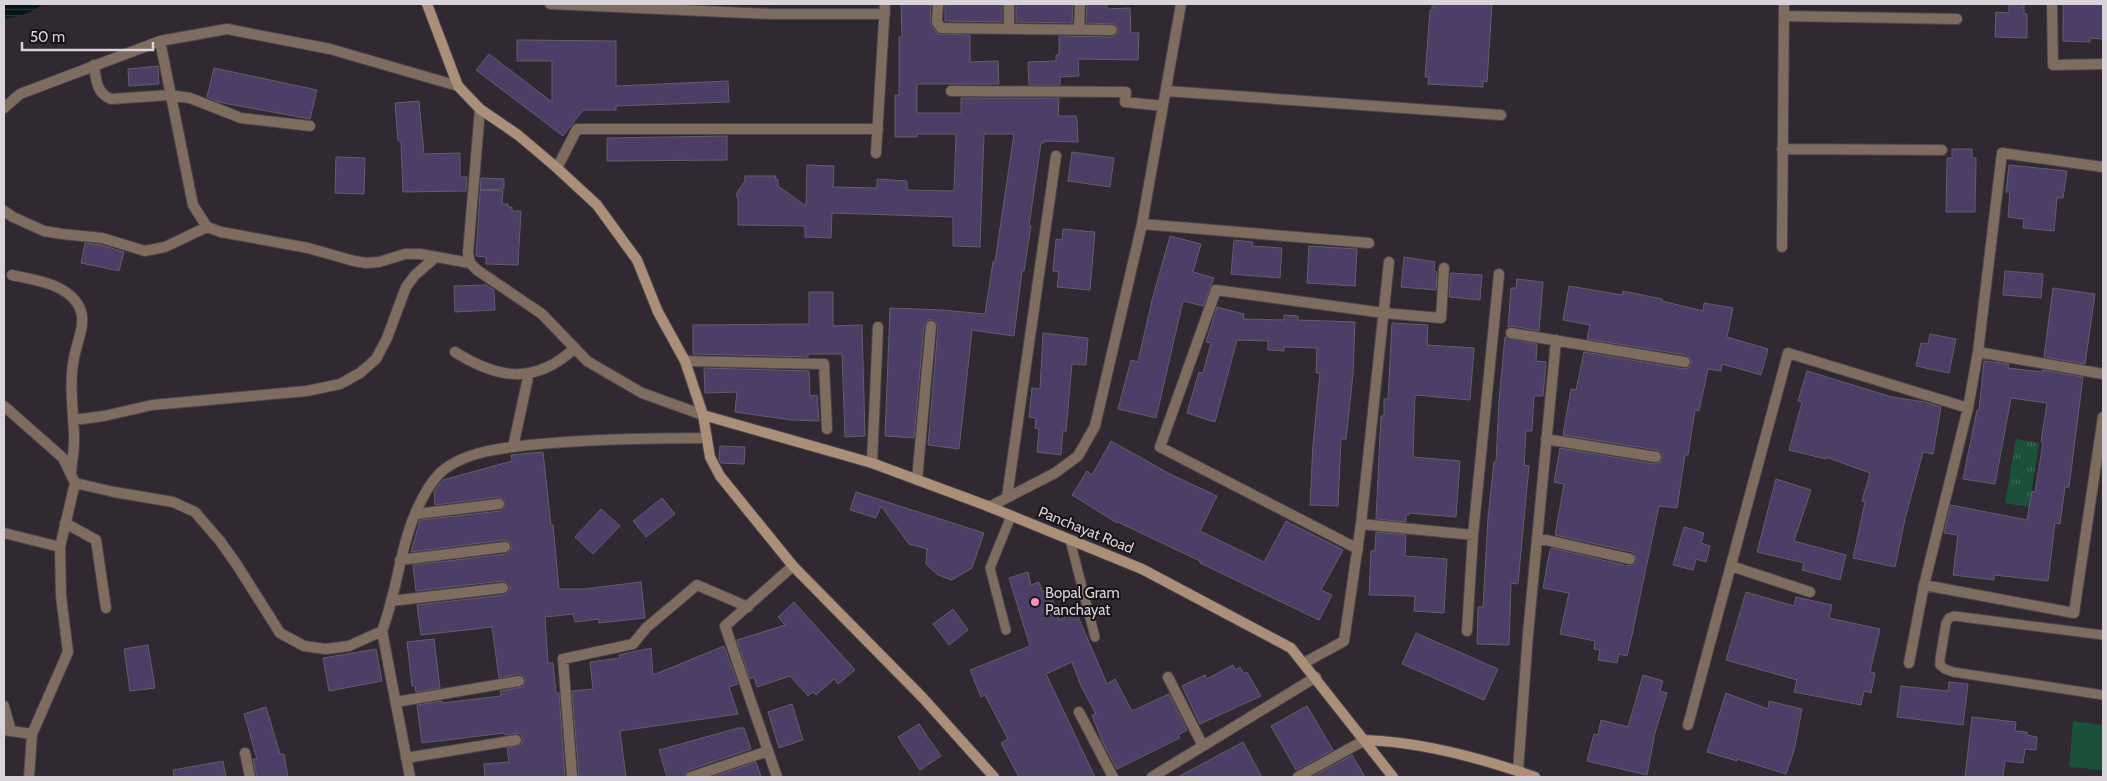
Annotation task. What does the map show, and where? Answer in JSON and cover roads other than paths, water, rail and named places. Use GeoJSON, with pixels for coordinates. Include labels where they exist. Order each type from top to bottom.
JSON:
{"type":"FeatureCollection","features":[{"type":"Feature","properties":{"kind":"street"},"geometry":{"type":"LineString","coordinates":[[427,4],[458,86],[480,109],[518,135],[597,205],[637,260],[658,312],[685,361],[703,415],[710,457],[720,476],[793,566],[923,698],[994,777]]}},
{"type":"Feature","properties":{"kind":"street"},"geometry":{"type":"LineString","coordinates":[[550,4],[771,14],[885,9],[876,153]]}},
{"type":"Feature","properties":{"kind":"street"},"geometry":{"type":"LineString","coordinates":[[938,4],[937,22],[941,28],[1112,30]]}},
{"type":"Feature","properties":{"kind":"street"},"geometry":{"type":"LineString","coordinates":[[1009,4],[1009,29]]}},
{"type":"Feature","properties":{"kind":"street"},"geometry":{"type":"LineString","coordinates":[[1079,29],[1080,4]]}},
{"type":"Feature","properties":{"kind":"street"},"geometry":{"type":"LineString","coordinates":[[989,507],[1055,472],[1078,456],[1096,426],[1142,224],[1181,4]]}},
{"type":"Feature","properties":{"kind":"street"},"geometry":{"type":"LineString","coordinates":[[1782,247],[1784,4]]}},
{"type":"Feature","properties":{"kind":"street"},"geometry":{"type":"LineString","coordinates":[[2052,4],[2054,65],[2103,64]]}},
{"type":"Feature","properties":{"kind":"street"},"geometry":{"type":"LineString","coordinates":[[1784,16],[1958,19]]}},
{"type":"Feature","properties":{"kind":"street"},"geometry":{"type":"LineString","coordinates":[[4,108],[20,94],[160,41],[227,29],[330,48],[458,86]]}},
{"type":"Feature","properties":{"kind":"street"},"geometry":{"type":"LineString","coordinates":[[160,41],[193,205],[207,227],[221,232],[308,248],[366,263],[379,262],[405,254],[420,254],[470,263]]}},
{"type":"Feature","properties":{"kind":"street"},"geometry":{"type":"LineString","coordinates":[[94,65],[97,82],[104,96],[111,99],[170,96],[190,98],[241,118],[310,126]]}},
{"type":"Feature","properties":{"kind":"street"},"geometry":{"type":"LineString","coordinates":[[951,91],[1126,92],[1125,102],[1163,106]]}},
{"type":"Feature","properties":{"kind":"street"},"geometry":{"type":"LineString","coordinates":[[1166,91],[1501,115]]}},
{"type":"Feature","properties":{"kind":"street"},"geometry":{"type":"LineString","coordinates":[[480,109],[468,252],[470,263],[477,270],[542,314],[586,361],[642,393],[703,415]]}},
{"type":"Feature","properties":{"kind":"street"},"geometry":{"type":"LineString","coordinates":[[557,168],[577,129],[878,129]]}},
{"type":"Feature","properties":{"kind":"street"},"geometry":{"type":"LineString","coordinates":[[1782,149],[1942,150]]}},
{"type":"Feature","properties":{"kind":"street"},"geometry":{"type":"LineString","coordinates":[[1910,663],[1924,585],[1968,408],[1978,352],[2002,153],[2103,167]]}},
{"type":"Feature","properties":{"kind":"street"},"geometry":{"type":"LineString","coordinates":[[1007,497],[1056,156]]}},
{"type":"Feature","properties":{"kind":"street"},"geometry":{"type":"LineString","coordinates":[[4,211],[44,231],[102,238],[145,251],[165,247],[207,227]]}},
{"type":"Feature","properties":{"kind":"street"},"geometry":{"type":"LineString","coordinates":[[1142,224],[1369,243]]}},
{"type":"Feature","properties":{"kind":"street"},"geometry":{"type":"LineString","coordinates":[[73,420],[104,416],[152,405],[307,391],[340,384],[360,373],[376,359],[387,338],[406,287],[415,275],[436,257]]}},
{"type":"Feature","properties":{"kind":"street"},"geometry":{"type":"LineString","coordinates":[[1304,663],[1344,641],[1361,524],[1389,262]]}},
{"type":"Feature","properties":{"kind":"street"},"geometry":{"type":"LineString","coordinates":[[1358,549],[1160,447],[1216,290],[1384,313],[1441,318],[1444,268]]}},
{"type":"Feature","properties":{"kind":"street"},"geometry":{"type":"LineString","coordinates":[[1467,631],[1473,536],[1499,274]]}},
{"type":"Feature","properties":{"kind":"street"},"geometry":{"type":"LineString","coordinates":[[12,275],[47,283],[67,293],[77,303],[82,313],[82,326],[73,360],[71,386],[74,437],[71,472]]}},
{"type":"Feature","properties":{"kind":"street"},"geometry":{"type":"LineString","coordinates":[[872,463],[878,326]]}},
{"type":"Feature","properties":{"kind":"street"},"geometry":{"type":"LineString","coordinates":[[917,480],[931,326]]}},
{"type":"Feature","properties":{"kind":"street"},"geometry":{"type":"LineString","coordinates":[[1511,333],[1685,362]]}},
{"type":"Feature","properties":{"kind":"street"},"geometry":{"type":"LineString","coordinates":[[1518,771],[1537,538],[1556,340]]}},
{"type":"Feature","properties":{"kind":"street"},"geometry":{"type":"LineString","coordinates":[[455,352],[485,369],[502,373],[529,374],[545,370],[560,362],[574,349]]}},
{"type":"Feature","properties":{"kind":"street"},"geometry":{"type":"LineString","coordinates":[[1978,352],[2103,374]]}},
{"type":"Feature","properties":{"kind":"street"},"geometry":{"type":"LineString","coordinates":[[1688,726],[1788,353],[1968,408]]}},
{"type":"Feature","properties":{"kind":"street"},"geometry":{"type":"LineString","coordinates":[[685,361],[824,364],[827,428]]}},
{"type":"Feature","properties":{"kind":"street"},"geometry":{"type":"LineString","coordinates":[[514,447],[529,374]]}},
{"type":"Feature","properties":{"kind":"street"},"geometry":{"type":"LineString","coordinates":[[4,406],[62,458],[71,472],[75,483],[60,547],[61,596],[68,652],[32,734],[29,777]]}},
{"type":"Feature","properties":{"kind":"street","name":"Panchayat Road"},"geometry":{"type":"LineString","coordinates":[[703,415],[872,463],[989,507],[1142,569],[1291,648],[1316,677],[1393,777]]}},
{"type":"Feature","properties":{"kind":"street"},"geometry":{"type":"LineString","coordinates":[[1924,585],[2074,613],[2103,417]]}},
{"type":"Feature","properties":{"kind":"street"},"geometry":{"type":"LineString","coordinates":[[410,777],[382,631],[400,560],[420,503],[433,479],[449,466],[471,455],[514,447],[620,438],[707,438]]}},
{"type":"Feature","properties":{"kind":"street"},"geometry":{"type":"LineString","coordinates":[[1546,439],[1656,457]]}},
{"type":"Feature","properties":{"kind":"street"},"geometry":{"type":"LineString","coordinates":[[75,483],[172,502],[195,512],[220,541],[280,632],[304,646],[326,649],[349,646],[382,631]]}},
{"type":"Feature","properties":{"kind":"street"},"geometry":{"type":"LineString","coordinates":[[416,514],[500,504]]}},
{"type":"Feature","properties":{"kind":"street"},"geometry":{"type":"LineString","coordinates":[[65,523],[96,540],[106,608]]}},
{"type":"Feature","properties":{"kind":"street"},"geometry":{"type":"LineString","coordinates":[[1361,524],[1473,536]]}},
{"type":"Feature","properties":{"kind":"street"},"geometry":{"type":"LineString","coordinates":[[4,533],[60,547]]}},
{"type":"Feature","properties":{"kind":"street"},"geometry":{"type":"LineString","coordinates":[[1537,538],[1630,559]]}},
{"type":"Feature","properties":{"kind":"street"},"geometry":{"type":"LineString","coordinates":[[400,560],[505,547]]}},
{"type":"Feature","properties":{"kind":"street"},"geometry":{"type":"LineString","coordinates":[[777,777],[726,626],[793,566]]}},
{"type":"Feature","properties":{"kind":"street"},"geometry":{"type":"LineString","coordinates":[[1731,566],[1810,592]]}},
{"type":"Feature","properties":{"kind":"street"},"geometry":{"type":"LineString","coordinates":[[572,776],[563,659],[633,644],[646,628],[697,585],[748,608]]}},
{"type":"Feature","properties":{"kind":"street"},"geometry":{"type":"LineString","coordinates":[[391,601],[503,588]]}},
{"type":"Feature","properties":{"kind":"street"},"geometry":{"type":"LineString","coordinates":[[1168,676],[1203,746]]}},
{"type":"Feature","properties":{"kind":"street"},"geometry":{"type":"LineString","coordinates":[[1153,777],[1316,677]]}},
{"type":"Feature","properties":{"kind":"street"},"geometry":{"type":"LineString","coordinates":[[396,702],[519,682]]}},
{"type":"Feature","properties":{"kind":"street"},"geometry":{"type":"LineString","coordinates":[[4,706],[8,730],[32,734]]}},
{"type":"Feature","properties":{"kind":"street"},"geometry":{"type":"LineString","coordinates":[[1078,712],[1113,777]]}},
{"type":"Feature","properties":{"kind":"street"},"geometry":{"type":"LineString","coordinates":[[406,758],[516,740]]}},
{"type":"Feature","properties":{"kind":"street"},"geometry":{"type":"LineString","coordinates":[[1298,777],[1365,740],[1392,741],[1426,747],[1484,760],[1535,777]]}},
{"type":"Feature","properties":{"kind":"street"},"geometry":{"type":"LineString","coordinates":[[691,777],[768,751]]}},
{"type":"Feature","properties":{"kind":"street"},"geometry":{"type":"LineString","coordinates":[[245,753],[250,777]]}},
{"type":"Feature","properties":{"kind":"lane"},"geometry":{"type":"LineString","coordinates":[[1006,630],[990,568],[1011,516]]}},
{"type":"Feature","properties":{"kind":"lane"},"geometry":{"type":"LineString","coordinates":[[1070,540],[1095,637]]}},
{"type":"Feature","properties":{"kind":"lane"},"geometry":{"type":"LineString","coordinates":[[2103,635],[1954,616],[1949,618],[1946,623],[1940,665],[1944,669],[1953,672],[2103,695]]}},
{"type":"Feature","properties":{"kind":"place","name":"Bopal Gram Panchayat"},"geometry":{"type":"Point","coordinates":[1035,602]}}]}
